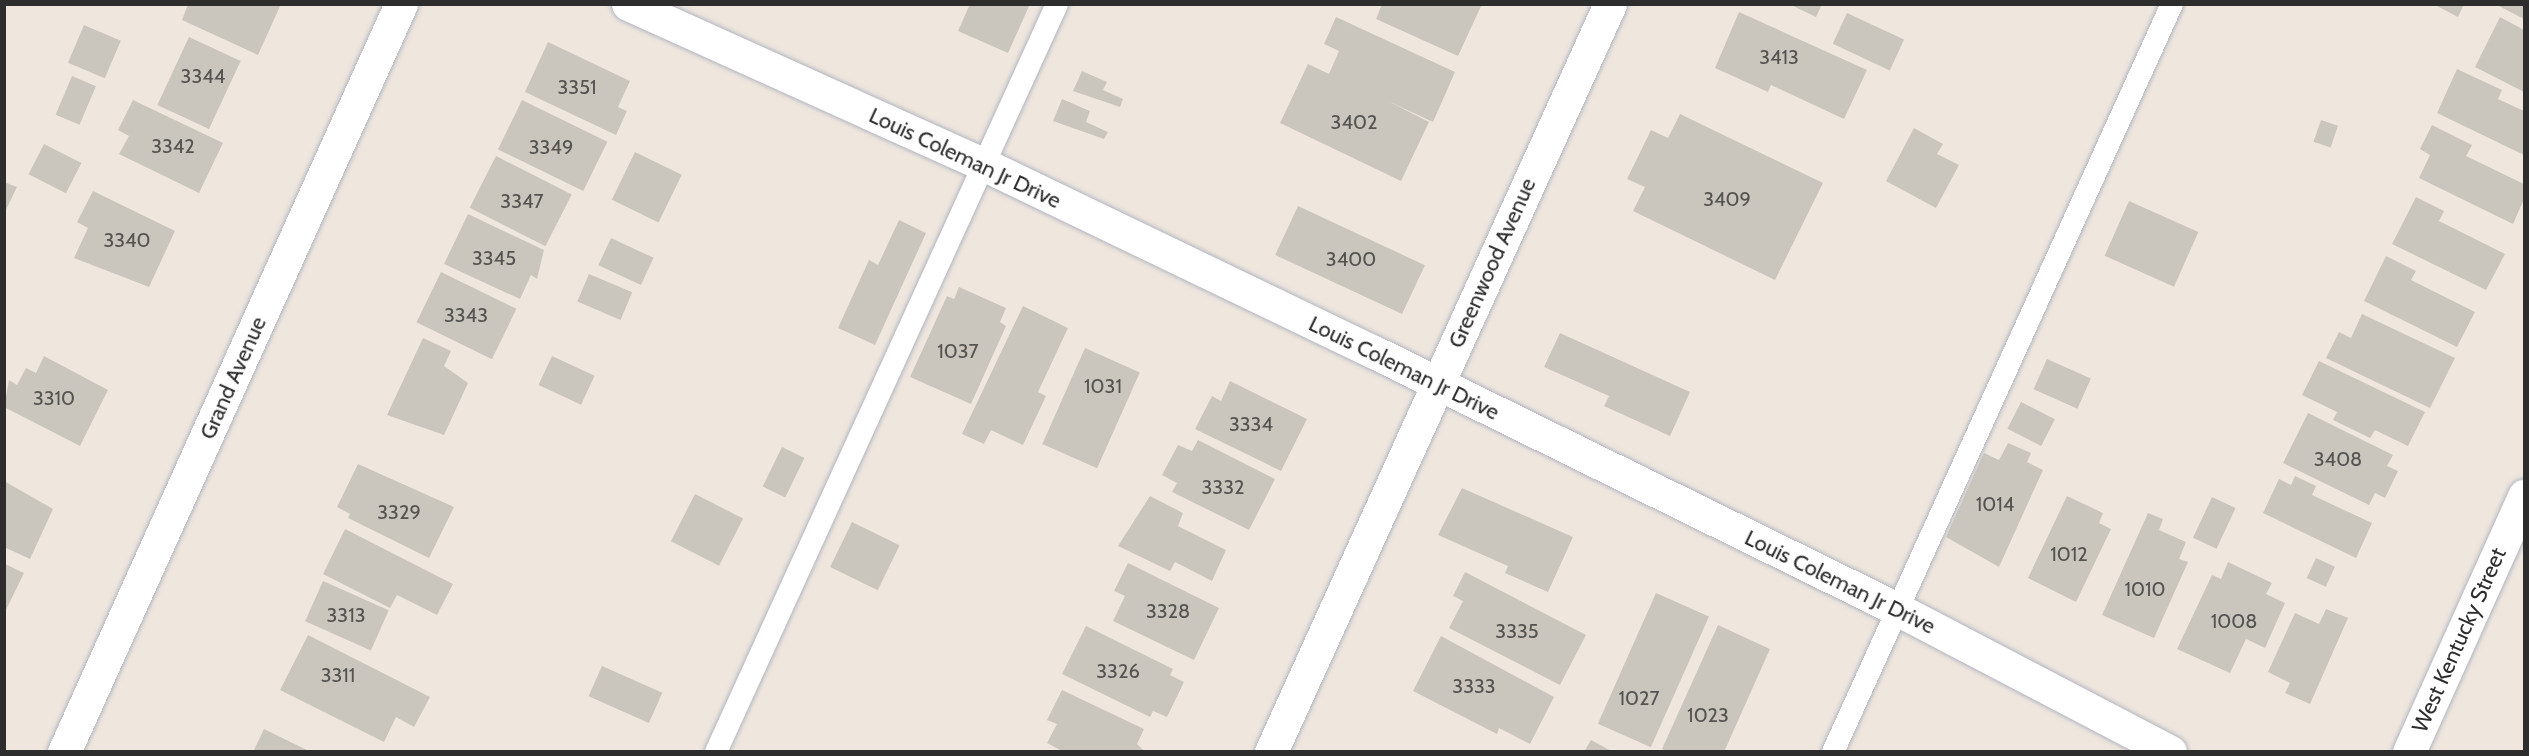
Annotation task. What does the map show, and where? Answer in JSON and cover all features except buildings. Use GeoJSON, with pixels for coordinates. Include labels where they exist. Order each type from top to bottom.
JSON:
{"type":"FeatureCollection","features":[{"type":"Feature","properties":{"kind":"street","name":"Grand Avenue"},"geometry":{"type":"LineString","coordinates":[[64,752],[402,4]]}},
{"type":"Feature","properties":{"kind":"street","name":"Louis Coleman Jr Drive"},"geometry":{"type":"LineString","coordinates":[[628,4],[985,165],[1897,609],[2170,752]]}},
{"type":"Feature","properties":{"kind":"street","name":"Greenwood Avenue"},"geometry":{"type":"LineString","coordinates":[[1271,752],[1610,4]]}},
{"type":"Feature","properties":{"kind":"street","name":"West Kentucky Street"},"geometry":{"type":"LineString","coordinates":[[2409,752],[2524,496]]}},
{"type":"Feature","properties":{"kind":"lane"},"geometry":{"type":"LineString","coordinates":[[716,752],[1057,4]]}},
{"type":"Feature","properties":{"kind":"lane"},"geometry":{"type":"LineString","coordinates":[[1833,752],[2172,4]]}}]}
